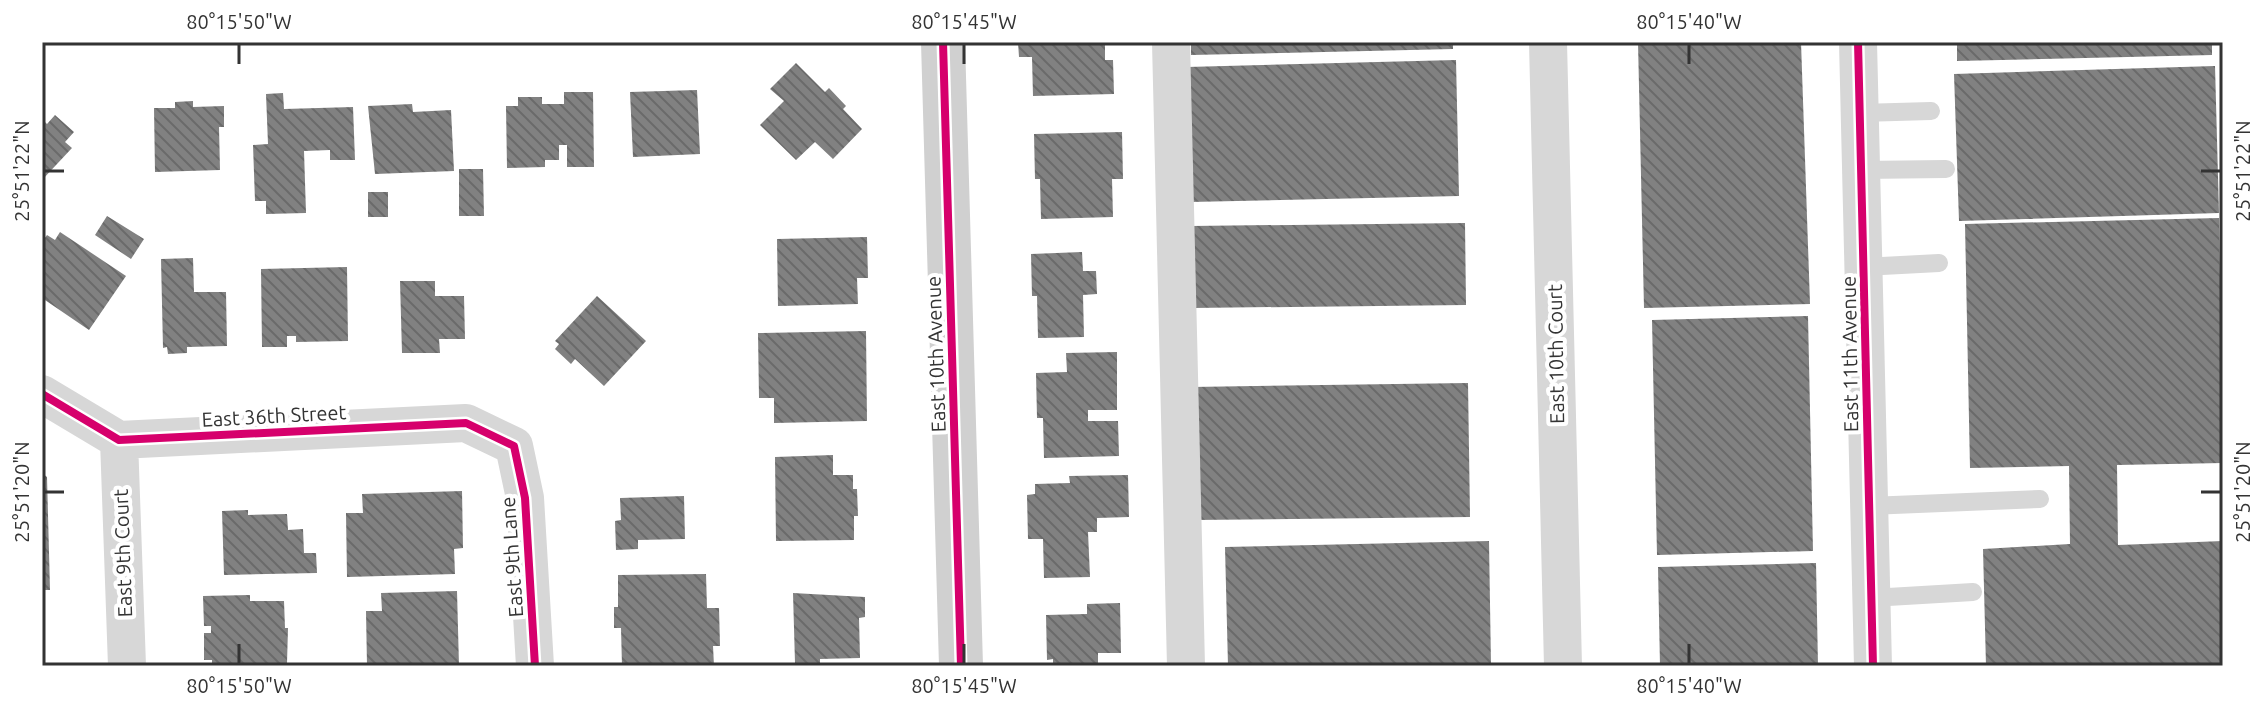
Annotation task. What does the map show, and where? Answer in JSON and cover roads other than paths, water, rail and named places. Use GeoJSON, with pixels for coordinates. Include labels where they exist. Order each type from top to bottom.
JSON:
{"type":"FeatureCollection","features":[{"type":"Feature","properties":{"kind":"street","name":"East 10th Avenue"},"geometry":{"type":"LineString","coordinates":[[943,42],[961,666]]}},
{"type":"Feature","properties":{"kind":"street"},"geometry":{"type":"LineString","coordinates":[[1171,42],[1186,666]]}},
{"type":"Feature","properties":{"kind":"street","name":"East 10th Court"},"geometry":{"type":"LineString","coordinates":[[1548,42],[1563,666]]}},
{"type":"Feature","properties":{"kind":"street","name":"East 11th Avenue"},"geometry":{"type":"LineString","coordinates":[[1858,42],[1873,666]]}},
{"type":"Feature","properties":{"kind":"street"},"geometry":{"type":"LineString","coordinates":[[42,394],[119,440]]}},
{"type":"Feature","properties":{"kind":"street","name":"East 36th Street"},"geometry":{"type":"LineString","coordinates":[[119,440],[466,423],[514,446]]}},
{"type":"Feature","properties":{"kind":"street","name":"East 9th Court"},"geometry":{"type":"LineString","coordinates":[[119,440],[127,666]]}},
{"type":"Feature","properties":{"kind":"street","name":"East 9th Lane"},"geometry":{"type":"LineString","coordinates":[[514,446],[525,498],[535,666]]}},
{"type":"Feature","properties":{"kind":"lane"},"geometry":{"type":"LineString","coordinates":[[1860,113],[1931,111]]}},
{"type":"Feature","properties":{"kind":"lane"},"geometry":{"type":"LineString","coordinates":[[1861,170],[1946,169]]}},
{"type":"Feature","properties":{"kind":"lane"},"geometry":{"type":"LineString","coordinates":[[1863,267],[1939,263]]}},
{"type":"Feature","properties":{"kind":"lane"},"geometry":{"type":"LineString","coordinates":[[1869,506],[2040,499]]}},
{"type":"Feature","properties":{"kind":"lane"},"geometry":{"type":"LineString","coordinates":[[1871,598],[1973,592]]}}]}
